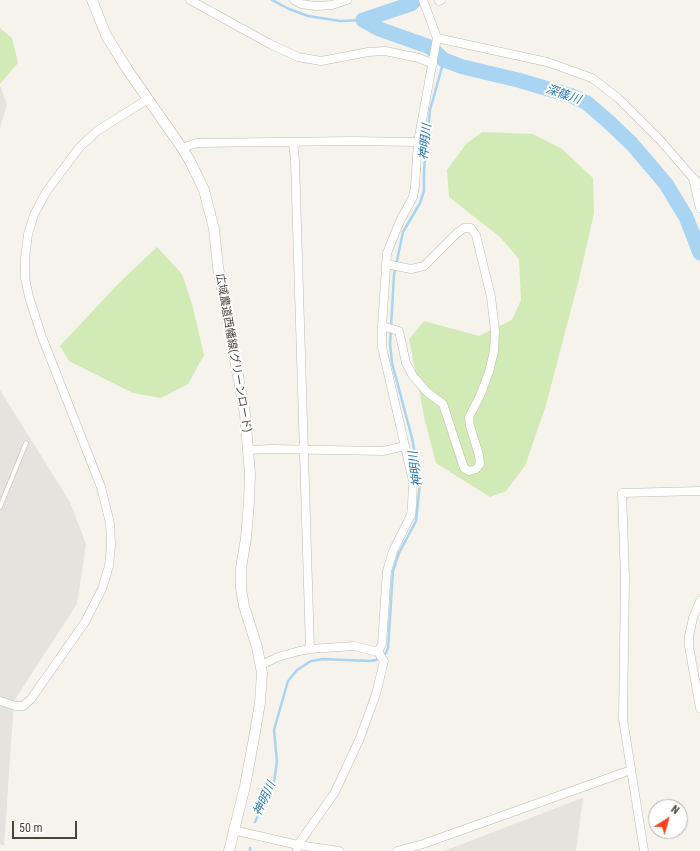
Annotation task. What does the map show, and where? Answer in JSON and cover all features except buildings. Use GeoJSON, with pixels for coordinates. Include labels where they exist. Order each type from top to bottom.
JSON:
{"type":"FeatureCollection","features":[{"type":"Feature","properties":{"kind":"street","name":"広域農道西幡線(グリーンロード)"},"geometry":{"type":"LineString","coordinates":[[92,0],[106,34],[127,68],[182,148],[204,190],[214,229],[220,275],[245,414],[250,474],[241,589],[244,606],[261,665],[260,703],[245,786],[229,851]]}},
{"type":"Feature","properties":{"kind":"street"},"geometry":{"type":"LineString","coordinates":[[190,0],[270,44],[298,57],[321,61],[368,52],[385,51],[419,58],[433,64]]}},
{"type":"Feature","properties":{"kind":"street"},"geometry":{"type":"LineString","coordinates":[[294,0],[301,4],[316,6],[332,5],[348,0]]}},
{"type":"Feature","properties":{"kind":"street"},"geometry":{"type":"LineString","coordinates":[[378,652],[382,644],[387,571],[393,551],[411,515],[412,506],[413,481],[382,347],[391,265],[387,253],[400,221],[413,197],[418,142],[425,99],[438,38],[423,0]]}},
{"type":"Feature","properties":{"kind":"street"},"geometry":{"type":"LineString","coordinates":[[438,38],[546,62],[592,78],[618,98],[660,140],[700,184]]}},
{"type":"Feature","properties":{"kind":"street"},"geometry":{"type":"LineString","coordinates":[[0,701],[16,706],[22,706],[31,699],[85,622],[102,588],[108,566],[111,546],[110,523],[101,487],[42,336],[29,298],[25,278],[25,258],[28,234],[34,216],[46,192],[79,148],[97,130],[148,99]]}},
{"type":"Feature","properties":{"kind":"street"},"geometry":{"type":"LineString","coordinates":[[293,142],[295,161],[310,649]]}},
{"type":"Feature","properties":{"kind":"street"},"geometry":{"type":"LineString","coordinates":[[182,148],[197,143],[418,142]]}},
{"type":"Feature","properties":{"kind":"street"},"geometry":{"type":"LineString","coordinates":[[693,178],[700,208]]}},
{"type":"Feature","properties":{"kind":"street"},"geometry":{"type":"LineString","coordinates":[[384,326],[399,330],[406,363],[413,376],[427,392],[443,404],[464,468],[469,471],[476,469],[480,464],[479,455],[470,426],[470,417],[489,372],[494,351],[495,330],[491,297],[476,235],[471,228],[464,228],[457,232],[424,266],[412,269],[391,265]]}},
{"type":"Feature","properties":{"kind":"street"},"geometry":{"type":"LineString","coordinates":[[248,450],[383,450],[405,446]]}},
{"type":"Feature","properties":{"kind":"street"},"geometry":{"type":"LineString","coordinates":[[644,851],[623,719],[625,579],[622,493],[700,491]]}},
{"type":"Feature","properties":{"kind":"street"},"geometry":{"type":"LineString","coordinates":[[700,601],[693,618],[689,646],[700,708]]}},
{"type":"Feature","properties":{"kind":"street"},"geometry":{"type":"LineString","coordinates":[[261,665],[278,657],[310,649],[354,646],[378,652],[384,661],[376,694],[360,738],[335,792],[298,848]]}},
{"type":"Feature","properties":{"kind":"street"},"geometry":{"type":"LineString","coordinates":[[397,851],[423,844],[632,770]]}},
{"type":"Feature","properties":{"kind":"street"},"geometry":{"type":"LineString","coordinates":[[233,830],[298,848],[339,851]]}},
{"type":"Feature","properties":{"kind":"lane"},"geometry":{"type":"LineString","coordinates":[[0,507],[26,443]]}},
{"type":"Feature","properties":{"kind":"shaded area"},"geometry":{"type":"Polygon","coordinates":[[[0,85],[7,105],[0,128],[0,85]]]}},
{"type":"Feature","properties":{"kind":"shaded area"},"geometry":{"type":"Polygon","coordinates":[[[0,390],[70,502],[86,544],[77,604],[14,701],[4,846],[0,844],[0,390]]]}},
{"type":"Feature","properties":{"kind":"shaded area"},"geometry":{"type":"Polygon","coordinates":[[[582,798],[576,851],[444,851],[582,798]]]}},
{"type":"Feature","properties":{"kind":"green space"},"geometry":{"type":"Polygon","coordinates":[[[0,28],[12,38],[18,63],[0,84],[0,28]]]}},
{"type":"Feature","properties":{"kind":"green space"},"geometry":{"type":"Polygon","coordinates":[[[482,132],[533,134],[562,149],[593,178],[594,213],[579,279],[546,405],[525,466],[506,491],[490,497],[436,463],[425,421],[409,339],[424,321],[479,336],[512,320],[521,300],[519,259],[500,237],[449,197],[447,170],[466,144],[482,132]]]}},
{"type":"Feature","properties":{"kind":"green space"},"geometry":{"type":"Polygon","coordinates":[[[157,247],[182,274],[192,304],[204,355],[188,384],[161,398],[133,393],[69,361],[60,346],[118,284],[157,247]]]}},
{"type":"Feature","properties":{"kind":"waterway"},"geometry":{"type":"LineString","coordinates":[[272,0],[289,9],[308,16],[340,21],[363,20]]}},
{"type":"Feature","properties":{"kind":"waterway"},"geometry":{"type":"LineString","coordinates":[[363,20],[411,4],[415,0]]}},
{"type":"Feature","properties":{"kind":"waterway","name":"深篠川"},"geometry":{"type":"LineString","coordinates":[[363,20],[379,29],[430,47],[444,60],[463,67],[518,80],[572,96],[587,103],[632,144],[666,184],[686,217],[700,253]]}},
{"type":"Feature","properties":{"kind":"waterway","name":"神明川"},"geometry":{"type":"LineString","coordinates":[[255,822],[274,782],[277,761],[274,730],[288,681],[297,670],[311,661],[323,659],[376,660],[386,653],[388,648],[393,571],[399,553],[416,521],[420,483],[412,438],[392,363],[390,344],[394,275],[403,232],[420,203],[424,191],[424,170],[430,110],[444,60]]}}]}
